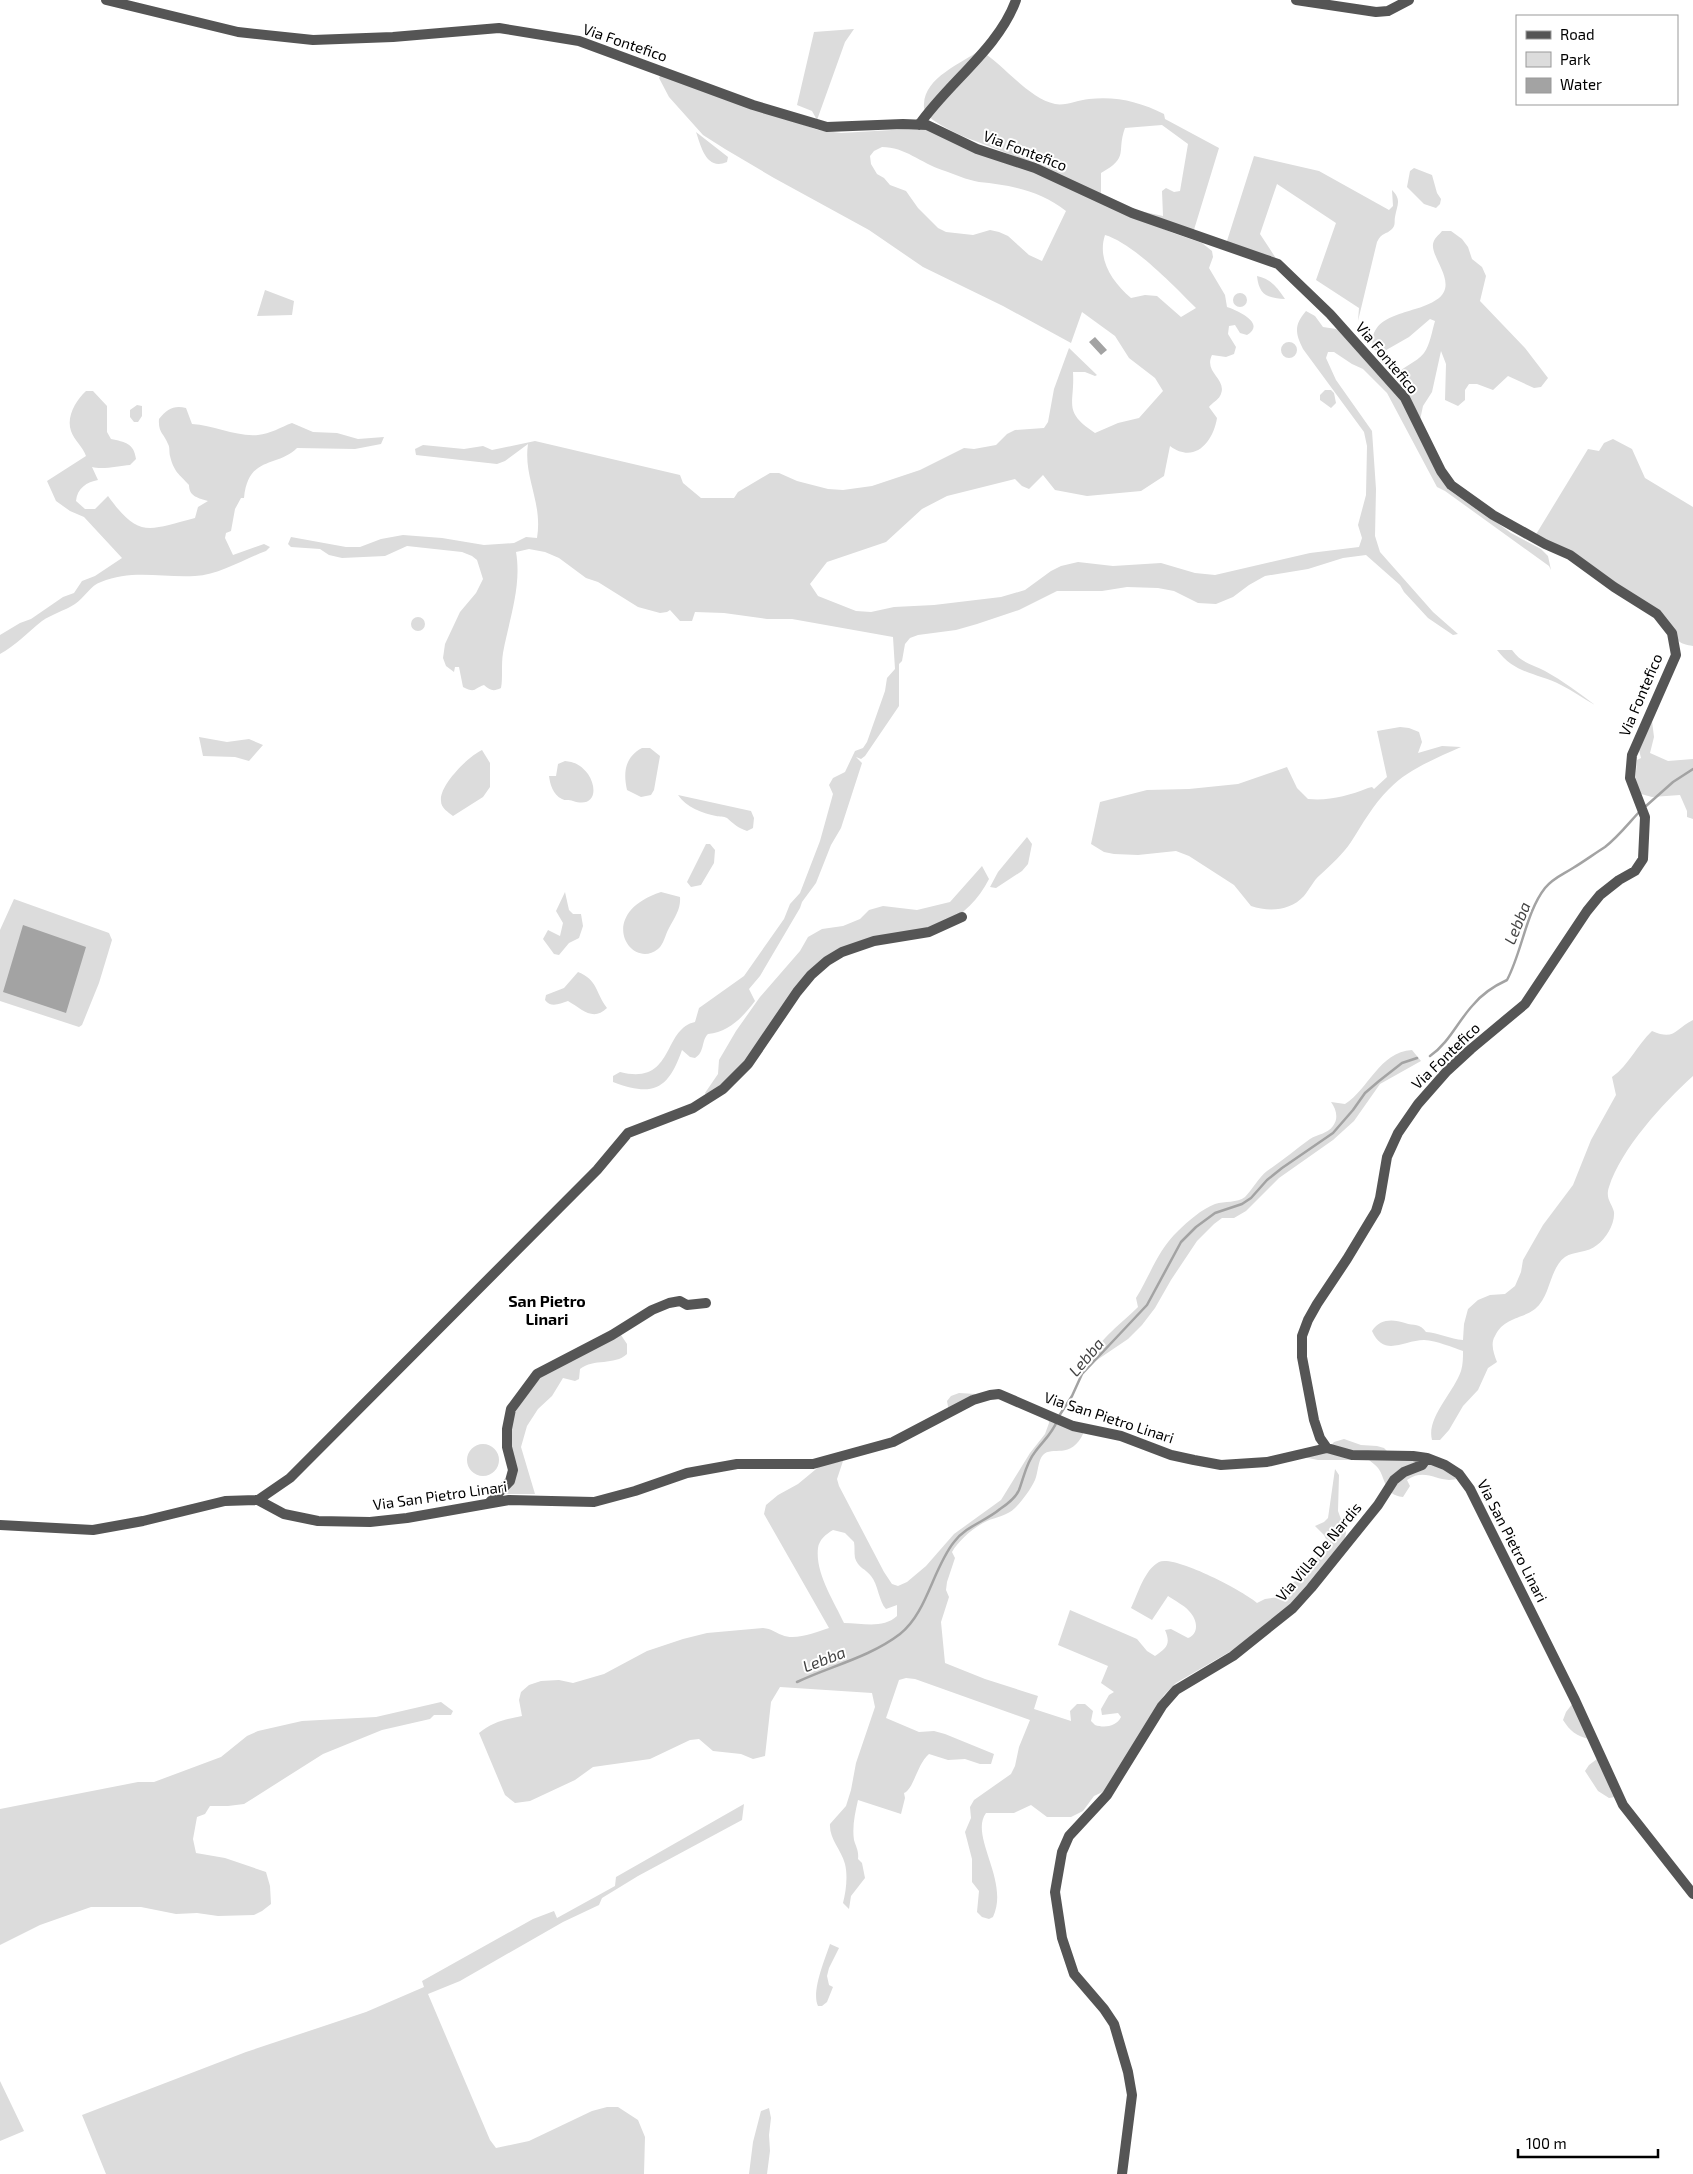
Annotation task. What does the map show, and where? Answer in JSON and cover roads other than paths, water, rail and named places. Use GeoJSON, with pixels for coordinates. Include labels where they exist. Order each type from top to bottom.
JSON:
{"type":"FeatureCollection","features":[{"type":"Feature","properties":{"kind":"street","name":"Via Fontefico"},"geometry":{"type":"LineString","coordinates":[[106,0],[238,32],[313,40],[393,37],[498,28],[579,41],[753,105],[827,127],[927,125],[977,148],[1035,168],[1132,213],[1278,264],[1330,314],[1405,398],[1441,471],[1451,484],[1493,515],[1545,544],[1570,555],[1614,587],[1657,614],[1672,633],[1676,655],[1632,755],[1630,778],[1645,817],[1643,859],[1635,871],[1606,890],[1587,911],[1525,1004],[1471,1048],[1418,1104],[1398,1133],[1387,1157],[1376,1211],[1308,1320],[1302,1336],[1302,1356],[1314,1420],[1320,1438],[1327,1448]]}},
{"type":"Feature","properties":{"kind":"street"},"geometry":{"type":"LineString","coordinates":[[919,125],[953,83],[1000,32],[1010,16],[1016,0]]}},
{"type":"Feature","properties":{"kind":"street"},"geometry":{"type":"LineString","coordinates":[[1296,0],[1376,12],[1388,11],[1409,0]]}},
{"type":"Feature","properties":{"kind":"street"},"geometry":{"type":"LineString","coordinates":[[0,1525],[93,1530],[143,1521],[225,1501],[258,1500],[290,1478],[597,1170],[628,1133],[694,1108],[723,1089],[748,1064],[797,992],[827,960],[842,952],[874,941],[929,932],[962,917]]}},
{"type":"Feature","properties":{"kind":"street"},"geometry":{"type":"LineString","coordinates":[[489,1504],[510,1481],[513,1470],[507,1447],[507,1429],[511,1409],[537,1374],[668,1303],[680,1301],[687,1305],[706,1303]]}},
{"type":"Feature","properties":{"kind":"street","name":"Via San Pietro Linari"},"geometry":{"type":"LineString","coordinates":[[258,1500],[284,1514],[318,1521],[339,1522],[370,1522],[407,1518],[509,1500],[594,1502],[687,1473],[737,1464],[813,1464],[893,1442],[973,1400],[990,1394],[999,1394],[1057,1420],[1121,1436],[1171,1455],[1221,1465],[1267,1462],[1327,1448],[1352,1455],[1427,1458],[1445,1465],[1459,1474],[1470,1489],[1576,1700],[1623,1805],[1693,1894]]}},
{"type":"Feature","properties":{"kind":"street","name":"Via Villa De Nardis"},"geometry":{"type":"LineString","coordinates":[[1122,2174],[1132,2095],[1128,2072],[1114,2024],[1104,2009],[1074,1974],[1062,1938],[1055,1892],[1062,1852],[1068,1836],[1107,1796],[1162,1706],[1176,1690],[1232,1656],[1292,1608],[1311,1588],[1378,1505],[1394,1480],[1404,1472],[1422,1465],[1427,1458]]}},
{"type":"Feature","properties":{"kind":"water"},"geometry":{"type":"Polygon","coordinates":[[[1095,337],[1107,350],[1101,355],[1089,342],[1095,337]]]}},
{"type":"Feature","properties":{"kind":"water"},"geometry":{"type":"Polygon","coordinates":[[[23,925],[86,947],[66,1013],[3,992],[23,925]]]}},
{"type":"Feature","properties":{"kind":"waterway","name":"Lebba"},"geometry":{"type":"LineString","coordinates":[[1646,806],[1673,782],[1693,769]]}},
{"type":"Feature","properties":{"kind":"waterway","name":"Lebba"},"geometry":{"type":"LineString","coordinates":[[1430,1056],[1443,1045],[1477,1001],[1488,991],[1507,980],[1533,909],[1545,888],[1554,879],[1605,847],[1619,835],[1640,811]]}},
{"type":"Feature","properties":{"kind":"waterway","name":"Lebba"},"geometry":{"type":"LineString","coordinates":[[1059,1416],[1072,1396],[1082,1374],[1147,1305],[1181,1242],[1196,1227],[1215,1213],[1242,1204],[1251,1198],[1267,1180],[1282,1168],[1333,1133],[1365,1093],[1379,1081],[1402,1063],[1417,1058]]}},
{"type":"Feature","properties":{"kind":"waterway","name":"Lebba"},"geometry":{"type":"LineString","coordinates":[[797,1682],[876,1649],[900,1634],[909,1625],[923,1603],[941,1564],[954,1542],[964,1532],[994,1513],[1016,1495],[1029,1461],[1050,1434],[1057,1421]]}},
{"type":"Feature","properties":{"kind":"district","name":"San Pietro Linari"},"geometry":{"type":"Point","coordinates":[547,1310]}}]}
